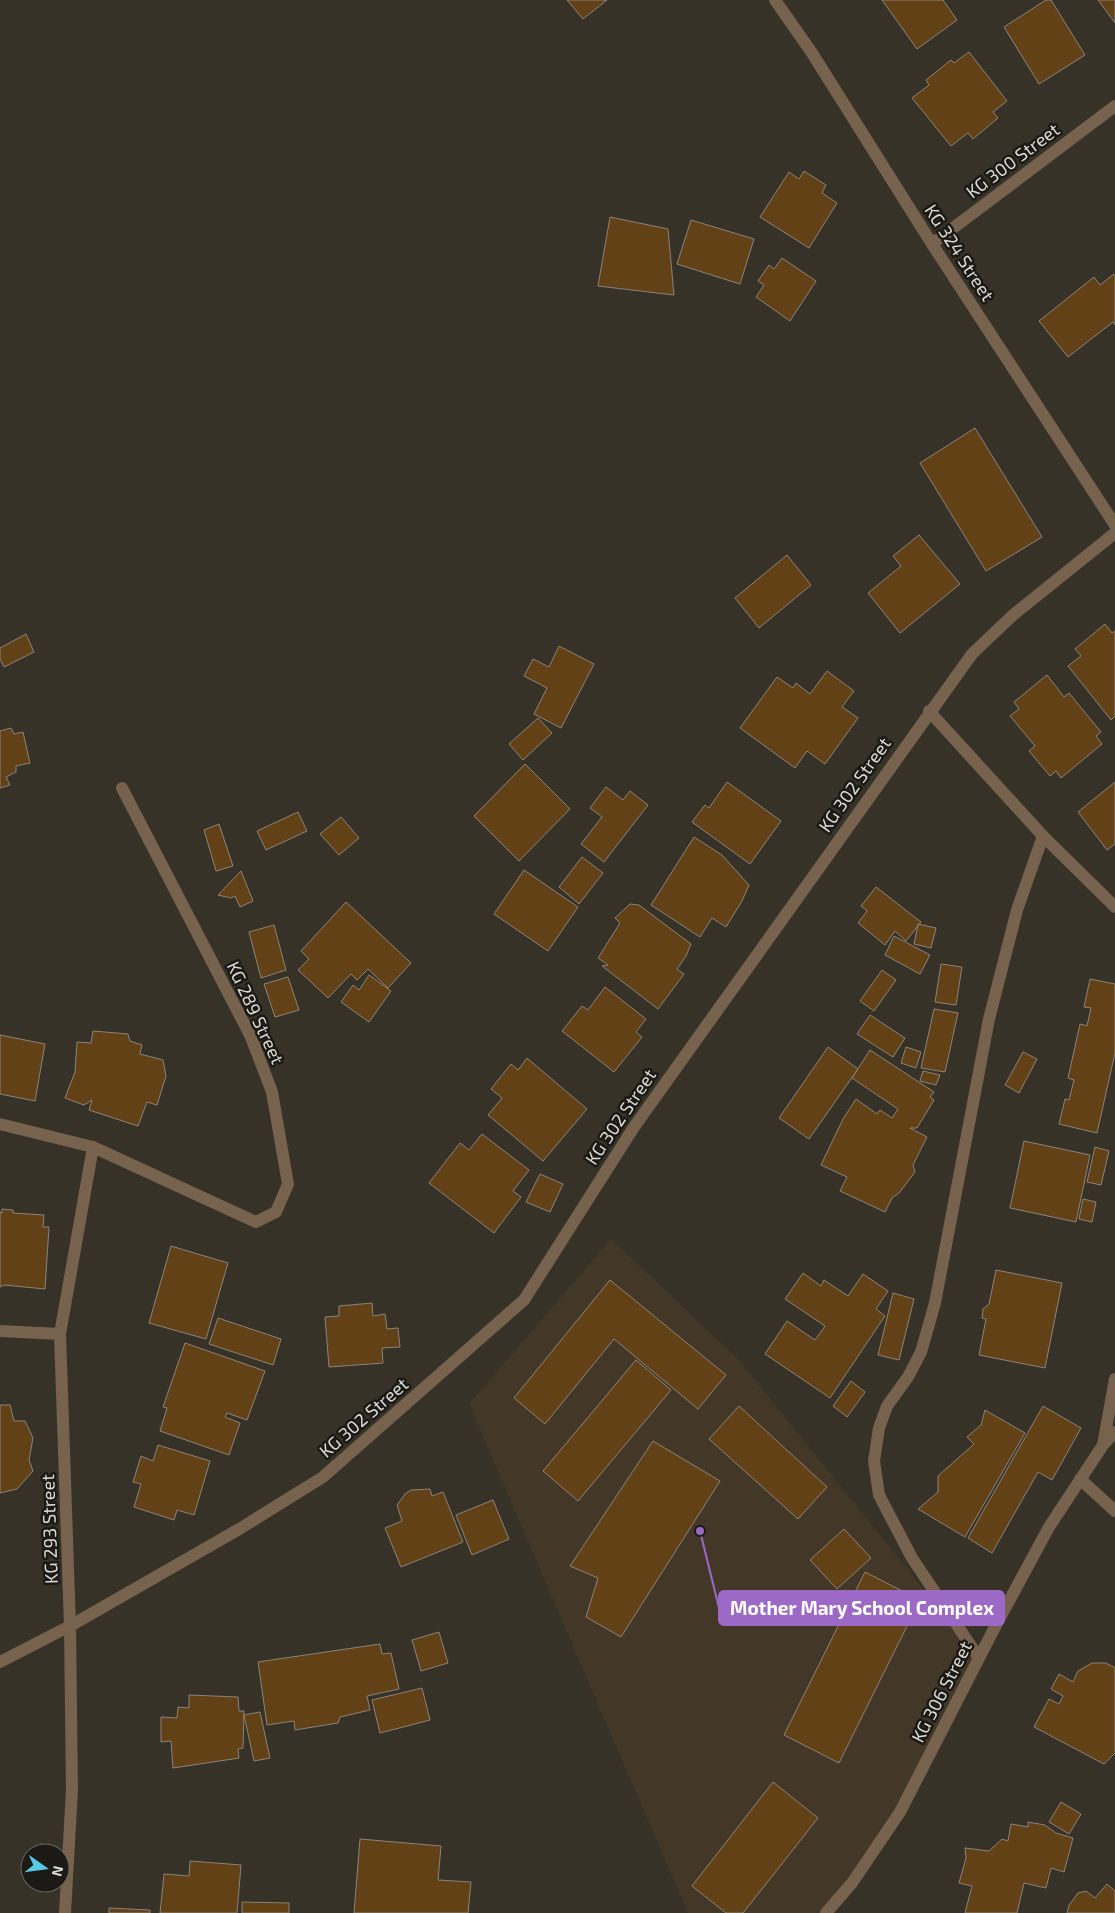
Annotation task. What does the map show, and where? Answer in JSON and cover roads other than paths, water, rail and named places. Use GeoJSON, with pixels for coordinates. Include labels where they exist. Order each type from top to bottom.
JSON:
{"type":"FeatureCollection","features":[{"type":"Feature","properties":{"kind":"street","name":"KG 324 Street"},"geometry":{"type":"LineString","coordinates":[[775,0],[812,53],[932,244],[1115,525]]}},
{"type":"Feature","properties":{"kind":"street","name":"KG 300 Street"},"geometry":{"type":"LineString","coordinates":[[932,244],[1115,106]]}},
{"type":"Feature","properties":{"kind":"street","name":"KG 302 Street"},"geometry":{"type":"LineString","coordinates":[[0,1662],[70,1626],[241,1528],[323,1477],[524,1300],[634,1126],[972,654],[1013,615],[1115,533]]}},
{"type":"Feature","properties":{"kind":"street"},"geometry":{"type":"LineString","coordinates":[[929,712],[1043,836],[1115,906]]}},
{"type":"Feature","properties":{"kind":"street","name":"KG 289 Street"},"geometry":{"type":"LineString","coordinates":[[0,1124],[92,1147],[256,1222],[276,1212],[288,1184],[272,1092],[251,1037],[122,788]]}},
{"type":"Feature","properties":{"kind":"street"},"geometry":{"type":"LineString","coordinates":[[979,1658],[908,1550],[879,1496],[874,1461],[880,1428],[887,1406],[908,1377],[920,1352],[935,1303],[989,1019],[1017,910],[1043,836]]}},
{"type":"Feature","properties":{"kind":"street","name":"KG 293 Street"},"geometry":{"type":"LineString","coordinates":[[65,1913],[72,1790],[70,1626],[60,1334],[92,1147]]}},
{"type":"Feature","properties":{"kind":"street"},"geometry":{"type":"LineString","coordinates":[[0,1331],[60,1334]]}},
{"type":"Feature","properties":{"kind":"street"},"geometry":{"type":"LineString","coordinates":[[1103,1445],[1115,1379]]}},
{"type":"Feature","properties":{"kind":"street","name":"KG 306 Street"},"geometry":{"type":"LineString","coordinates":[[826,1913],[852,1884],[900,1812],[1049,1527],[1103,1445],[1115,1432]]}},
{"type":"Feature","properties":{"kind":"street"},"geometry":{"type":"LineString","coordinates":[[1080,1479],[1115,1511]]}},
{"type":"Feature","properties":{"kind":"place","name":"Mother Mary School Complex"},"geometry":{"type":"Point","coordinates":[700,1531]}}]}
